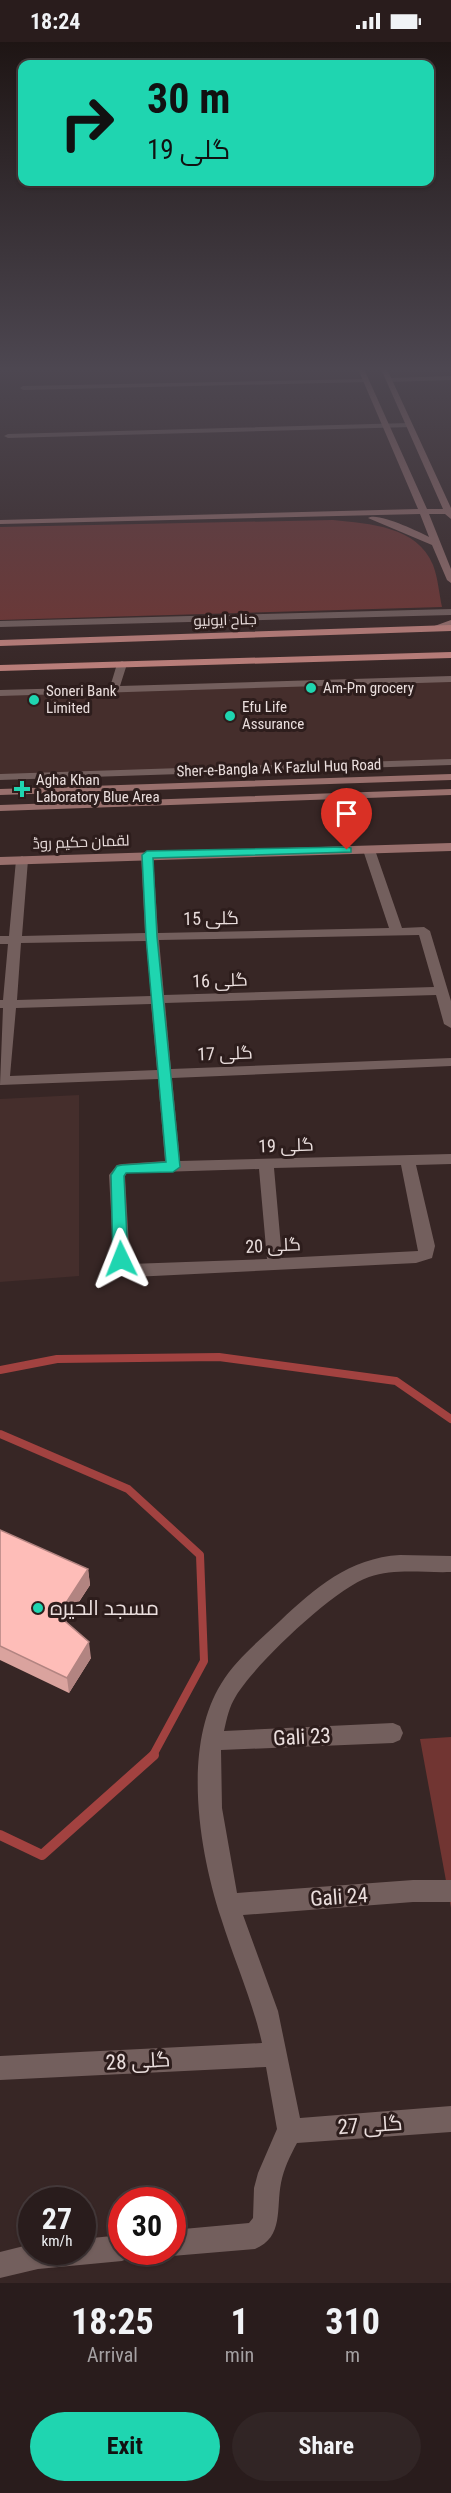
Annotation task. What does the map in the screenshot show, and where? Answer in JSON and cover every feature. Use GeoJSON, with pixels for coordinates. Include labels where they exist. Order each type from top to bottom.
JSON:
{"type":"FeatureCollection","features":[{"type":"Feature","properties":{"kind":"main road"},"geometry":{"type":"LineString","coordinates":[[407,474],[451,580]]}},
{"type":"Feature","properties":{"kind":"main road"},"geometry":{"type":"LineString","coordinates":[[0,513],[422,507],[449,509],[432,474]]}},
{"type":"Feature","properties":{"kind":"main road"},"geometry":{"type":"LineString","coordinates":[[0,522],[350,514],[422,507]]}},
{"type":"Feature","properties":{"kind":"main road"},"geometry":{"type":"LineString","coordinates":[[350,514],[386,521],[436,543]]}},
{"type":"Feature","properties":{"kind":"main road","name":"جناح ایونیو"},"geometry":{"type":"LineString","coordinates":[[0,642],[434,628],[451,625]]}},
{"type":"Feature","properties":{"kind":"main road"},"geometry":{"type":"LineString","coordinates":[[0,668],[451,655]]}},
{"type":"Feature","properties":{"kind":"main road","name":"Sher-e-Bangla A K Fazlul Huq Road"},"geometry":{"type":"LineString","coordinates":[[0,792],[451,777]]}},
{"type":"Feature","properties":{"kind":"main road"},"geometry":{"type":"LineString","coordinates":[[85,805],[88,789]]}},
{"type":"Feature","properties":{"kind":"main road","name":"Sher-e-Bangla A K Fazlul Huq Road"},"geometry":{"type":"LineString","coordinates":[[0,808],[451,792]]}},
{"type":"Feature","properties":{"kind":"main road","name":"لقمان حکیم روڈ"},"geometry":{"type":"LineString","coordinates":[[0,861],[451,847]]}},
{"type":"Feature","properties":{"kind":"street"},"geometry":{"type":"LineString","coordinates":[[0,624],[451,612]]}},
{"type":"Feature","properties":{"kind":"street"},"geometry":{"type":"LineString","coordinates":[[114,690],[122,664]]}},
{"type":"Feature","properties":{"kind":"street"},"geometry":{"type":"LineString","coordinates":[[0,693],[451,679]]}},
{"type":"Feature","properties":{"kind":"street"},"geometry":{"type":"LineString","coordinates":[[0,777],[451,762]]}},
{"type":"Feature","properties":{"kind":"street"},"geometry":{"type":"LineString","coordinates":[[88,789],[90,774]]}},
{"type":"Feature","properties":{"kind":"street"},"geometry":{"type":"LineString","coordinates":[[369,850],[397,932]]}},
{"type":"Feature","properties":{"kind":"street"},"geometry":{"type":"LineString","coordinates":[[147,855],[163,1074],[173,1167]]}},
{"type":"Feature","properties":{"kind":"street"},"geometry":{"type":"LineString","coordinates":[[1,1080],[5,1004],[16,940],[22,860]]}},
{"type":"Feature","properties":{"kind":"street","name":"گلی 15"},"geometry":{"type":"LineString","coordinates":[[0,940],[424,931],[441,991]]}},
{"type":"Feature","properties":{"kind":"street"},"geometry":{"type":"LineString","coordinates":[[441,991],[451,1024]]}},
{"type":"Feature","properties":{"kind":"street","name":"گلی 16"},"geometry":{"type":"LineString","coordinates":[[5,1004],[441,991]]}},
{"type":"Feature","properties":{"kind":"street","name":"گلی 17"},"geometry":{"type":"LineString","coordinates":[[1,1080],[451,1062]]}},
{"type":"Feature","properties":{"kind":"street","name":"گلی 19"},"geometry":{"type":"LineString","coordinates":[[122,1268],[117,1175],[122,1169],[451,1159]]}},
{"type":"Feature","properties":{"kind":"street","name":"گلی 20"},"geometry":{"type":"LineString","coordinates":[[122,1268],[133,1271],[416,1257],[426,1254],[428,1246],[407,1160]]}},
{"type":"Feature","properties":{"kind":"street"},"geometry":{"type":"LineString","coordinates":[[266,1165],[275,1264]]}},
{"type":"Feature","properties":{"kind":"street"},"geometry":{"type":"LineString","coordinates":[[186,2242],[255,2236],[262,2228],[267,2216],[267,2189],[271,2174],[280,2147],[290,2131],[276,2054],[261,1995],[228,1905],[210,1810],[211,1742],[218,1710],[229,1687],[266,1647],[328,1589],[381,1566],[448,1564]]}},
{"type":"Feature","properties":{"kind":"street","name":"Gali 23"},"geometry":{"type":"LineString","coordinates":[[211,1742],[393,1733]]}},
{"type":"Feature","properties":{"kind":"street","name":"Gali 24"},"geometry":{"type":"LineString","coordinates":[[228,1905],[451,1891]]}},
{"type":"Feature","properties":{"kind":"street","name":"گلی 28"},"geometry":{"type":"LineString","coordinates":[[0,2068],[276,2054]]}},
{"type":"Feature","properties":{"kind":"street","name":"گلی 27"},"geometry":{"type":"LineString","coordinates":[[290,2131],[451,2119]]}},
{"type":"Feature","properties":{"kind":"street"},"geometry":{"type":"LineString","coordinates":[[0,2265],[38,2256],[108,2249]]}},
{"type":"Feature","properties":{"kind":"shaded area"},"geometry":{"type":"Polygon","coordinates":[[[333,520],[391,529],[416,542],[426,552],[433,565],[442,607],[0,620],[0,527],[333,520]]]}},
{"type":"Feature","properties":{"kind":"shaded area"},"geometry":{"type":"Polygon","coordinates":[[[451,679],[451,762],[0,777],[0,693],[451,679]]]}},
{"type":"Feature","properties":{"kind":"shaded area"},"geometry":{"type":"Polygon","coordinates":[[[79,1095],[79,1276],[0,1282],[0,1099],[79,1095]]]}},
{"type":"Feature","properties":{"kind":"shaded area"},"geometry":{"type":"Polygon","coordinates":[[[451,1737],[451,1908],[420,1739],[451,1737]]]}},
{"type":"Feature","properties":{"kind":"building","name":"مسجد الحیرہ"},"geometry":{"type":"Polygon","coordinates":[[[0,1530],[88,1569],[58,1615],[89,1642],[67,1678],[0,1646],[0,1530]]]}},
{"type":"Feature","properties":{"kind":"waterway"},"geometry":{"type":"LineString","coordinates":[[0,1370],[57,1359],[219,1357],[396,1381],[451,1419]]}},
{"type":"Feature","properties":{"kind":"waterway"},"geometry":{"type":"LineString","coordinates":[[0,1434],[128,1489],[200,1555],[204,1661],[152,1757]]}},
{"type":"Feature","properties":{"kind":"waterway"},"geometry":{"type":"LineString","coordinates":[[0,1835],[42,1855],[152,1757]]}},
{"type":"Feature","properties":{"kind":"place","name":"Am-Pm grocery"},"geometry":{"type":"Point","coordinates":[311,688]}},
{"type":"Feature","properties":{"kind":"place","name":"Soneri Bank Limited"},"geometry":{"type":"Point","coordinates":[34,700]}},
{"type":"Feature","properties":{"kind":"place","name":"Efu Life Assurance"},"geometry":{"type":"Point","coordinates":[230,716]}},
{"type":"Feature","properties":{"kind":"place","name":"Agha Khan Laboratory Blue Area"},"geometry":{"type":"Point","coordinates":[22,789]}},
{"type":"Feature","properties":{"kind":"place","name":"مسجد الحیرہ"},"geometry":{"type":"Point","coordinates":[38,1608]}},
{"type":"Feature","properties":{"kind":"route"},"geometry":{"type":"LineString","coordinates":[[121,1259],[117,1175],[122,1169],[132,1167],[173,1167],[163,1074],[147,855],[347,850]]}}]}
